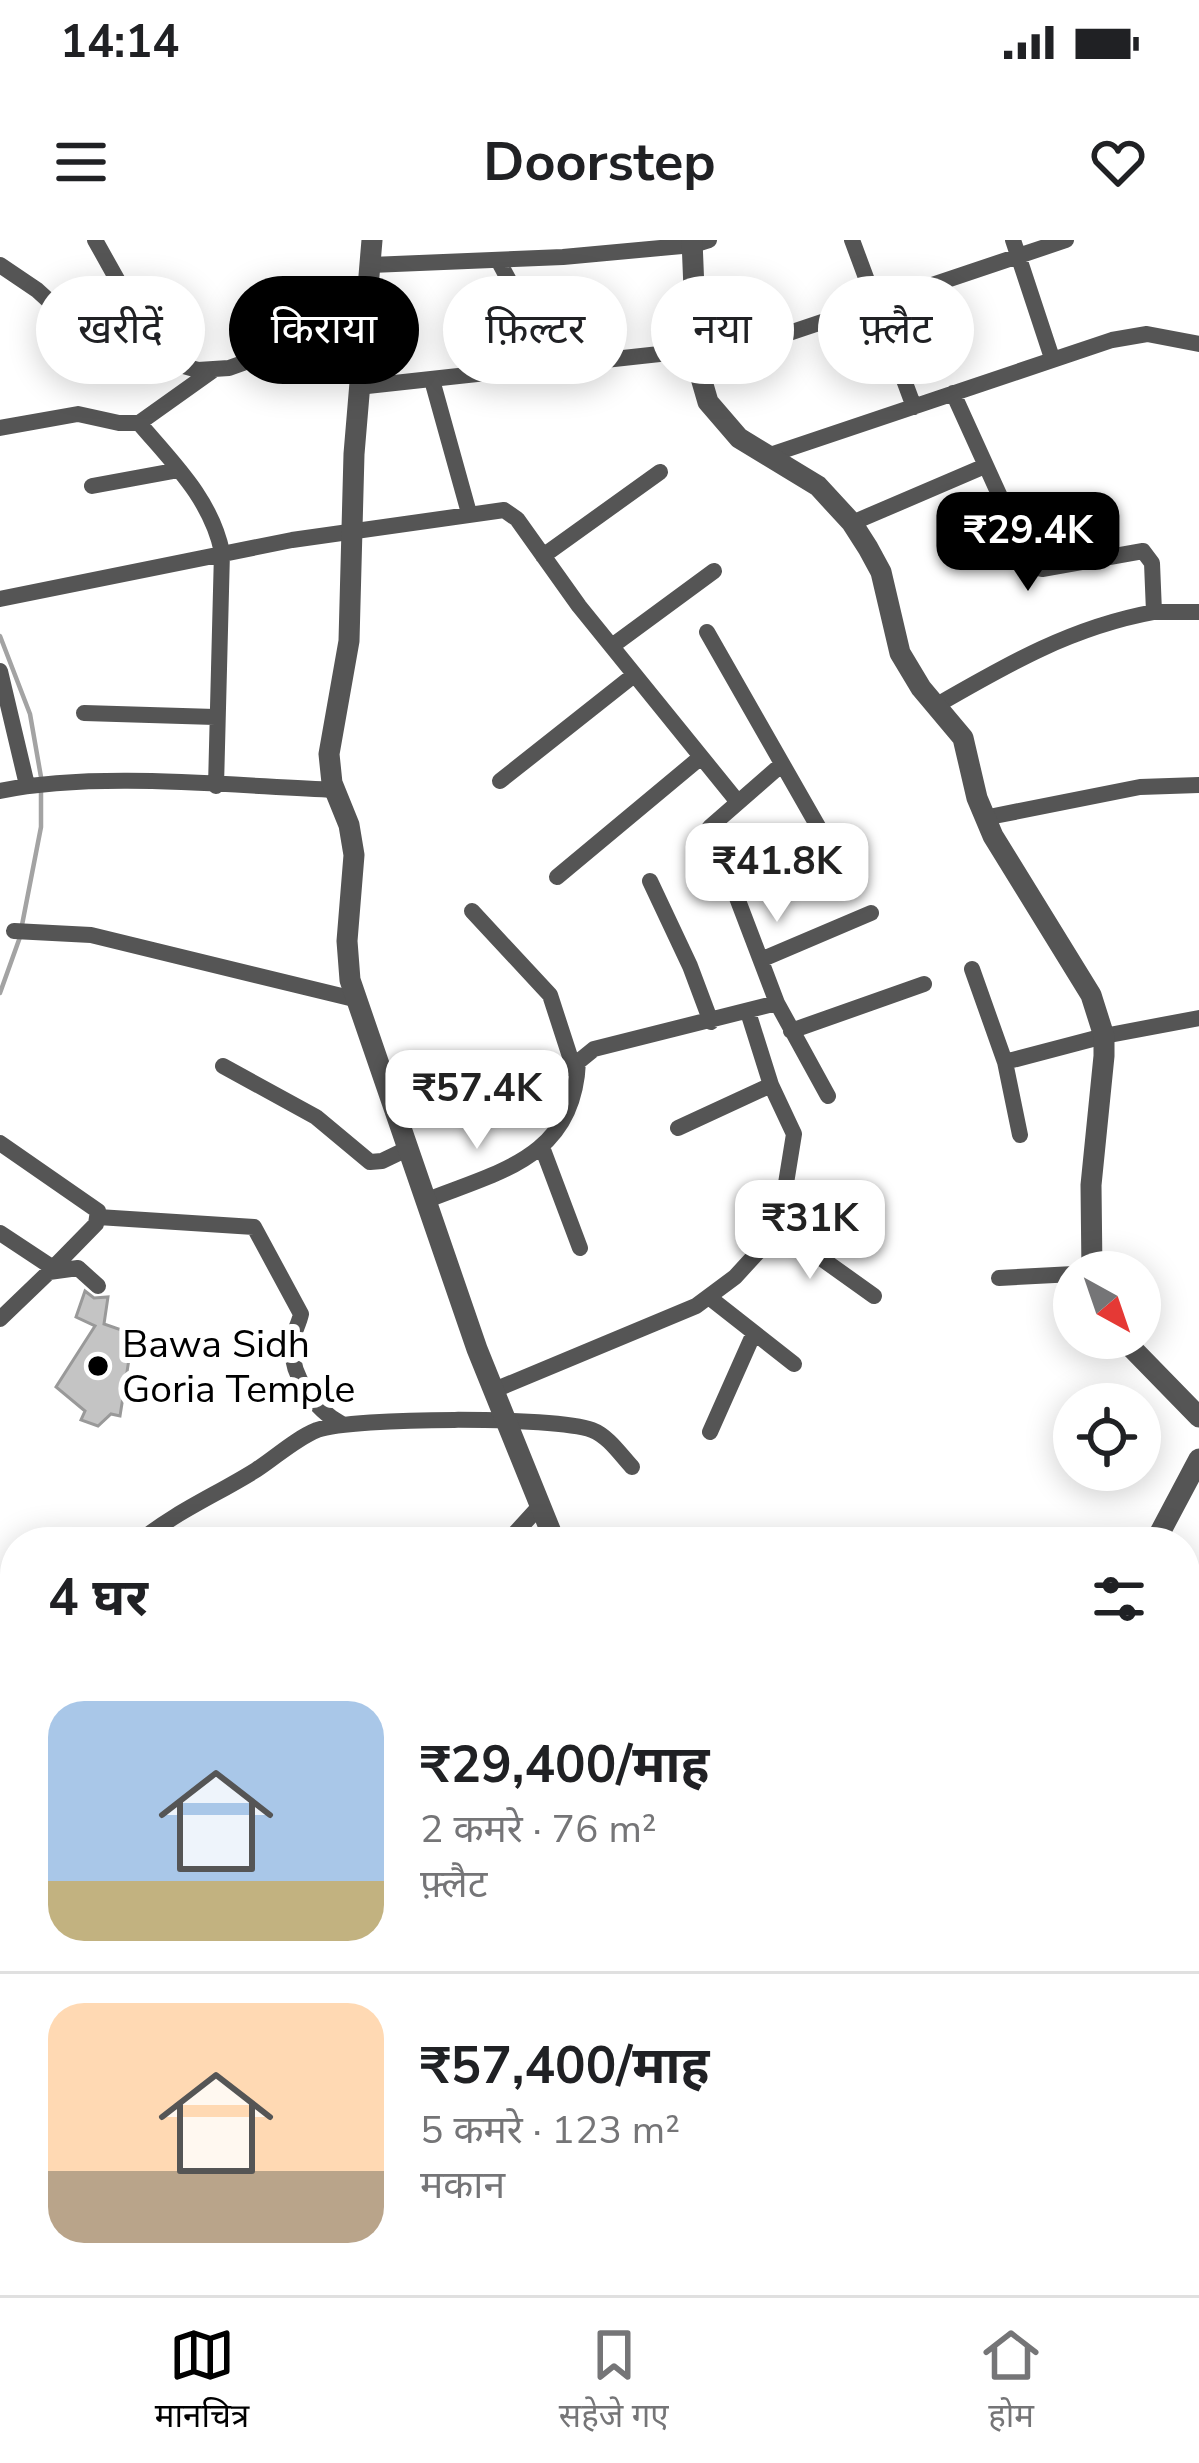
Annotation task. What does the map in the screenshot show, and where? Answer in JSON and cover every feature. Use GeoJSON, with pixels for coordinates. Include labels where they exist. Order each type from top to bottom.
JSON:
{"type":"FeatureCollection","features":[{"type":"Feature","properties":{"kind":"street"},"geometry":{"type":"LineString","coordinates":[[95,240],[115,276]]}},
{"type":"Feature","properties":{"kind":"street"},"geometry":{"type":"LineString","coordinates":[[370,276],[372,240]]}},
{"type":"Feature","properties":{"kind":"street"},"geometry":{"type":"LineString","coordinates":[[852,240],[865,276]]}},
{"type":"Feature","properties":{"kind":"street"},"geometry":{"type":"LineString","coordinates":[[944,276],[1016,248],[1066,240]]}},
{"type":"Feature","properties":{"kind":"street"},"geometry":{"type":"LineString","coordinates":[[371,265],[498,260],[563,248],[698,242],[697,276]]}},
{"type":"Feature","properties":{"kind":"street"},"geometry":{"type":"LineString","coordinates":[[1016,248],[1052,358]]}},
{"type":"Feature","properties":{"kind":"street"},"geometry":{"type":"LineString","coordinates":[[498,260],[507,276]]}},
{"type":"Feature","properties":{"kind":"street"},"geometry":{"type":"LineString","coordinates":[[0,265],[36,289]]}},
{"type":"Feature","properties":{"kind":"street"},"geometry":{"type":"LineString","coordinates":[[767,456],[1130,335],[1165,335],[1199,344]]}},
{"type":"Feature","properties":{"kind":"street"},"geometry":{"type":"LineString","coordinates":[[0,428],[78,414],[139,423],[212,370],[229,366]]}},
{"type":"Feature","properties":{"kind":"street"},"geometry":{"type":"LineString","coordinates":[[205,369],[212,370]]}},
{"type":"Feature","properties":{"kind":"street"},"geometry":{"type":"LineString","coordinates":[[358,387],[443,379]]}},
{"type":"Feature","properties":{"kind":"street"},"geometry":{"type":"LineString","coordinates":[[432,380],[469,513]]}},
{"type":"Feature","properties":{"kind":"street"},"geometry":{"type":"LineString","coordinates":[[358,384],[347,662],[329,754],[334,790],[349,825],[354,855],[347,941],[354,999],[492,1391],[548,1527]]}},
{"type":"Feature","properties":{"kind":"street"},"geometry":{"type":"LineString","coordinates":[[701,384],[739,438],[818,486],[852,523],[880,572],[900,653],[921,688],[963,737],[985,818],[1018,881],[1082,976],[1104,1036],[1091,1185],[1092,1251]]}},
{"type":"Feature","properties":{"kind":"street"},"geometry":{"type":"LineString","coordinates":[[905,384],[914,407]]}},
{"type":"Feature","properties":{"kind":"street"},"geometry":{"type":"LineString","coordinates":[[953,393],[1031,567],[1143,551],[1152,562],[1154,612]]}},
{"type":"Feature","properties":{"kind":"street"},"geometry":{"type":"LineString","coordinates":[[139,423],[206,506],[222,553],[216,786]]}},
{"type":"Feature","properties":{"kind":"street"},"geometry":{"type":"LineString","coordinates":[[852,523],[985,466]]}},
{"type":"Feature","properties":{"kind":"street"},"geometry":{"type":"LineString","coordinates":[[92,486],[179,470]]}},
{"type":"Feature","properties":{"kind":"street"},"geometry":{"type":"LineString","coordinates":[[543,556],[660,472]]}},
{"type":"Feature","properties":{"kind":"street"},"geometry":{"type":"LineString","coordinates":[[0,599],[222,553],[496,508],[511,513],[737,801]]}},
{"type":"Feature","properties":{"kind":"street"},"geometry":{"type":"LineString","coordinates":[[612,646],[714,572]]}},
{"type":"Feature","properties":{"kind":"street"},"geometry":{"type":"LineString","coordinates":[[937,705],[1062,637],[1108,620],[1154,612],[1199,612]]}},
{"type":"Feature","properties":{"kind":"street"},"geometry":{"type":"LineString","coordinates":[[707,632],[820,830]]}},
{"type":"Feature","properties":{"kind":"street"},"geometry":{"type":"LineString","coordinates":[[0,671],[35,784]]}},
{"type":"Feature","properties":{"kind":"street"},"geometry":{"type":"LineString","coordinates":[[500,781],[634,675]]}},
{"type":"Feature","properties":{"kind":"street"},"geometry":{"type":"LineString","coordinates":[[84,712],[215,717]]}},
{"type":"Feature","properties":{"kind":"street"},"geometry":{"type":"LineString","coordinates":[[557,878],[701,757]]}},
{"type":"Feature","properties":{"kind":"street"},"geometry":{"type":"LineString","coordinates":[[781,765],[710,827],[777,1003],[828,1096]]}},
{"type":"Feature","properties":{"kind":"street"},"geometry":{"type":"LineString","coordinates":[[0,791],[35,784],[334,790]]}},
{"type":"Feature","properties":{"kind":"street"},"geometry":{"type":"LineString","coordinates":[[985,818],[1139,787],[1199,785]]}},
{"type":"Feature","properties":{"kind":"street"},"geometry":{"type":"LineString","coordinates":[[650,881],[711,1022]]}},
{"type":"Feature","properties":{"kind":"street"},"geometry":{"type":"LineString","coordinates":[[472,911],[550,995],[578,1078]]}},
{"type":"Feature","properties":{"kind":"street"},"geometry":{"type":"LineString","coordinates":[[763,959],[871,913]]}},
{"type":"Feature","properties":{"kind":"street"},"geometry":{"type":"LineString","coordinates":[[21,932],[92,935],[354,999]]}},
{"type":"Feature","properties":{"kind":"street"},"geometry":{"type":"LineString","coordinates":[[972,969],[1005,1062],[1020,1135]]}},
{"type":"Feature","properties":{"kind":"street"},"geometry":{"type":"LineString","coordinates":[[791,1031],[923,984]]}},
{"type":"Feature","properties":{"kind":"street"},"geometry":{"type":"LineString","coordinates":[[425,1201],[516,1164],[542,1148],[563,1125],[572,1106],[578,1062],[594,1049],[777,1003]]}},
{"type":"Feature","properties":{"kind":"street"},"geometry":{"type":"LineString","coordinates":[[492,1391],[710,1298],[760,1252],[776,1226],[794,1133],[771,1085],[748,1012]]}},
{"type":"Feature","properties":{"kind":"street"},"geometry":{"type":"LineString","coordinates":[[1005,1062],[1199,1018]]}},
{"type":"Feature","properties":{"kind":"street"},"geometry":{"type":"LineString","coordinates":[[223,1066],[316,1117],[370,1162],[406,1149]]}},
{"type":"Feature","properties":{"kind":"street"},"geometry":{"type":"LineString","coordinates":[[678,1128],[771,1085]]}},
{"type":"Feature","properties":{"kind":"street"},"geometry":{"type":"LineString","coordinates":[[0,1143],[95,1206],[98,1217],[0,1319]]}},
{"type":"Feature","properties":{"kind":"street"},"geometry":{"type":"LineString","coordinates":[[542,1148],[580,1248]]}},
{"type":"Feature","properties":{"kind":"street"},"geometry":{"type":"LineString","coordinates":[[98,1217],[254,1227],[301,1314],[292,1343],[308,1394],[324,1414],[343,1425]]}},
{"type":"Feature","properties":{"kind":"street"},"geometry":{"type":"LineString","coordinates":[[776,1226],[874,1296]]}},
{"type":"Feature","properties":{"kind":"street"},"geometry":{"type":"LineString","coordinates":[[0,1234],[51,1270],[78,1268],[98,1286]]}},
{"type":"Feature","properties":{"kind":"street"},"geometry":{"type":"LineString","coordinates":[[999,1278],[1053,1275]]}},
{"type":"Feature","properties":{"kind":"street"},"geometry":{"type":"LineString","coordinates":[[710,1298],[794,1364]]}},
{"type":"Feature","properties":{"kind":"street"},"geometry":{"type":"LineString","coordinates":[[710,1432],[754,1333]]}},
{"type":"Feature","properties":{"kind":"street"},"geometry":{"type":"LineString","coordinates":[[1142,1359],[1199,1417]]}},
{"type":"Feature","properties":{"kind":"street"},"geometry":{"type":"LineString","coordinates":[[158,1527],[311,1432],[343,1425],[506,1422],[593,1430],[632,1467]]}},
{"type":"Feature","properties":{"kind":"street"},"geometry":{"type":"LineString","coordinates":[[1163,1527],[1199,1459]]}},
{"type":"Feature","properties":{"kind":"street"},"geometry":{"type":"LineString","coordinates":[[521,1527],[539,1507]]}},
{"type":"Feature","properties":{"kind":"building","name":"Bawa Sidh Goria Temple"},"geometry":{"type":"Polygon","coordinates":[[[85,1291],[94,1298],[108,1297],[104,1324],[133,1334],[120,1416],[111,1414],[98,1426],[81,1420],[85,1411],[56,1387],[95,1326],[76,1317],[85,1291]]]}},
{"type":"Feature","properties":{"kind":"waterway"},"geometry":{"type":"LineString","coordinates":[[0,636],[30,714],[41,777]]}},
{"type":"Feature","properties":{"kind":"waterway"},"geometry":{"type":"LineString","coordinates":[[22,925],[41,827],[41,789]]}},
{"type":"Feature","properties":{"kind":"waterway"},"geometry":{"type":"LineString","coordinates":[[0,993],[20,937]]}},
{"type":"Feature","properties":{"kind":"place","name":"Bawa Sidh Goria Temple"},"geometry":{"type":"Point","coordinates":[98,1366]}}]}
